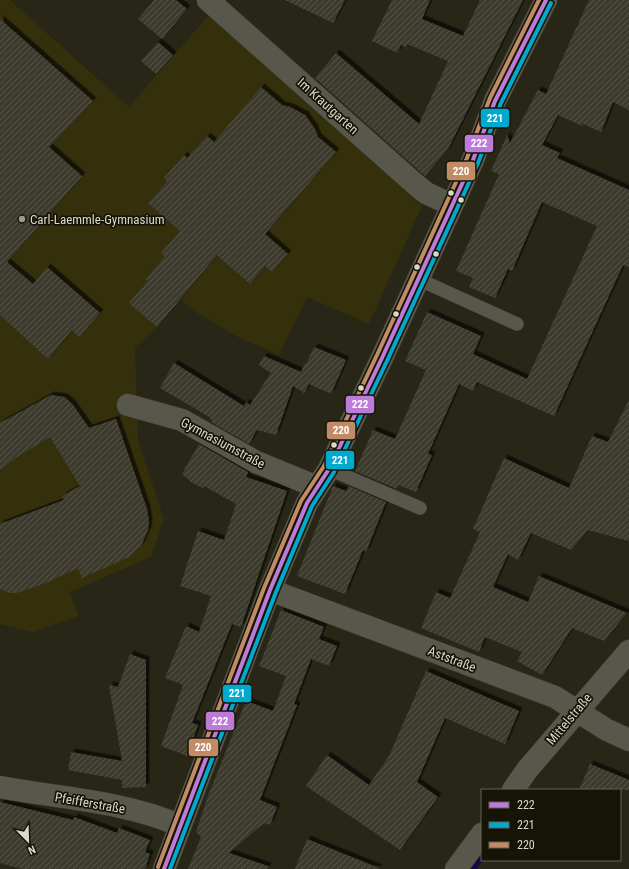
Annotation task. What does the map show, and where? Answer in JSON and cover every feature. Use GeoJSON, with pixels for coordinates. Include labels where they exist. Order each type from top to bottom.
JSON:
{"type":"FeatureCollection","features":[{"type":"Feature","properties":{"kind":"street","name":"Im Krautgarten"},"geometry":{"type":"LineString","coordinates":[[208,0],[415,184],[426,193],[452,205]]}},
{"type":"Feature","properties":{"kind":"street"},"geometry":{"type":"LineString","coordinates":[[164,869],[179,825],[270,590],[307,503],[329,469],[473,160],[495,101],[546,0]]}},
{"type":"Feature","properties":{"kind":"street","name":"Gymnasiumstraße"},"geometry":{"type":"LineString","coordinates":[[128,405],[182,420],[256,462],[317,487]]}},
{"type":"Feature","properties":{"kind":"street","name":"Aststraße"},"geometry":{"type":"LineString","coordinates":[[270,590],[555,697],[607,730],[629,740]]}},
{"type":"Feature","properties":{"kind":"street","name":"Mittelstraße"},"geometry":{"type":"LineString","coordinates":[[514,789],[527,770],[629,651]]}},
{"type":"Feature","properties":{"kind":"street","name":"Pfeifferstraße"},"geometry":{"type":"LineString","coordinates":[[0,786],[112,805],[164,819],[179,825]]}},
{"type":"Feature","properties":{"kind":"street"},"geometry":{"type":"LineString","coordinates":[[456,869],[481,835]]}},
{"type":"Feature","properties":{"kind":"lane"},"geometry":{"type":"LineString","coordinates":[[418,279],[517,324]]}},
{"type":"Feature","properties":{"kind":"lane"},"geometry":{"type":"LineString","coordinates":[[329,469],[420,508]]}},
{"type":"Feature","properties":{"kind":"shaded area"},"geometry":{"type":"Polygon","coordinates":[[[0,0],[10,0],[129,107],[209,15],[422,206],[369,324],[307,297],[279,355],[238,337],[194,311],[179,298],[174,303],[176,305],[157,327],[135,348],[138,441],[164,519],[151,557],[70,592],[78,616],[33,632],[0,624],[0,0]]]}},
{"type":"Feature","properties":{"kind":"building"},"geometry":{"type":"Polygon","coordinates":[[[154,0],[176,0],[187,9],[162,39],[138,19],[154,0]]]}},
{"type":"Feature","properties":{"kind":"building"},"geometry":{"type":"Polygon","coordinates":[[[285,0],[345,0],[333,23],[285,0]]]}},
{"type":"Feature","properties":{"kind":"building"},"geometry":{"type":"Polygon","coordinates":[[[392,0],[430,0],[422,19],[463,36],[480,0],[523,0],[448,149],[425,176],[315,78],[336,53],[419,124],[448,61],[407,44],[406,47],[401,45],[397,53],[372,41],[392,0]]]}},
{"type":"Feature","properties":{"kind":"building"},"geometry":{"type":"Polygon","coordinates":[[[589,0],[629,0],[629,110],[613,102],[601,132],[583,124],[582,126],[558,115],[542,145],[560,153],[557,158],[629,190],[629,267],[623,265],[554,416],[477,382],[473,391],[459,384],[428,454],[432,455],[416,492],[398,485],[397,489],[355,471],[373,430],[395,439],[426,370],[405,361],[427,312],[481,336],[473,354],[527,379],[597,226],[542,202],[512,271],[508,269],[495,298],[469,287],[473,278],[456,271],[499,174],[491,171],[507,135],[510,143],[538,90],[546,94],[589,0]]]}},
{"type":"Feature","properties":{"kind":"building","name":"Carl-Laemmle-Gymnasium"},"geometry":{"type":"Polygon","coordinates":[[[0,19],[93,101],[49,147],[82,176],[7,262],[33,284],[47,267],[100,313],[79,337],[72,330],[48,359],[0,315],[0,19]]]}},
{"type":"Feature","properties":{"kind":"building"},"geometry":{"type":"Polygon","coordinates":[[[158,42],[173,55],[156,74],[141,61],[158,42]]]}},
{"type":"Feature","properties":{"kind":"building"},"geometry":{"type":"Polygon","coordinates":[[[261,87],[282,105],[290,107],[305,115],[315,129],[318,137],[336,152],[265,234],[288,254],[272,272],[265,266],[250,284],[217,255],[157,327],[129,303],[148,281],[146,279],[165,256],[161,253],[180,231],[148,203],[167,182],[164,178],[184,155],[187,158],[207,136],[214,142],[261,87]]]}},
{"type":"Feature","properties":{"kind":"building"},"geometry":{"type":"Polygon","coordinates":[[[314,347],[346,360],[331,394],[309,384],[304,393],[293,386],[276,435],[257,430],[249,444],[211,422],[211,418],[160,388],[174,363],[244,406],[246,402],[250,405],[271,373],[259,365],[264,356],[301,372],[314,347]]]}},
{"type":"Feature","properties":{"kind":"building"},"geometry":{"type":"Polygon","coordinates":[[[51,395],[64,397],[68,400],[89,428],[116,419],[147,509],[149,522],[148,530],[141,546],[129,557],[82,578],[78,568],[46,583],[17,593],[10,593],[0,589],[0,524],[64,500],[62,496],[80,486],[50,437],[20,455],[0,470],[0,423],[51,395]]]}},
{"type":"Feature","properties":{"kind":"building"},"geometry":{"type":"Polygon","coordinates":[[[629,400],[629,541],[588,530],[571,550],[531,533],[518,560],[508,554],[493,587],[528,602],[539,576],[627,613],[604,641],[572,628],[542,675],[517,661],[522,652],[485,637],[479,652],[421,628],[436,592],[450,598],[480,532],[473,529],[504,458],[569,488],[592,436],[608,442],[629,400]]]}},
{"type":"Feature","properties":{"kind":"building"},"geometry":{"type":"Polygon","coordinates":[[[199,444],[248,472],[246,477],[287,491],[241,627],[232,624],[192,723],[198,725],[187,756],[161,746],[183,685],[165,678],[186,626],[199,632],[211,596],[180,586],[198,531],[224,540],[236,504],[204,486],[203,488],[191,482],[182,474],[199,444]]]}},
{"type":"Feature","properties":{"kind":"building"},"geometry":{"type":"Polygon","coordinates":[[[333,486],[346,491],[349,486],[386,502],[366,552],[363,550],[345,594],[297,576],[333,486]]]}},
{"type":"Feature","properties":{"kind":"building"},"geometry":{"type":"Polygon","coordinates":[[[281,610],[324,627],[319,639],[337,646],[329,666],[311,659],[294,704],[297,705],[260,800],[277,807],[270,825],[264,823],[229,853],[268,866],[267,869],[188,869],[201,837],[196,832],[208,796],[246,701],[273,711],[286,676],[259,666],[281,610]]]}},
{"type":"Feature","properties":{"kind":"building"},"geometry":{"type":"Polygon","coordinates":[[[130,654],[146,660],[146,787],[122,788],[122,780],[68,770],[71,752],[122,761],[109,685],[118,687],[130,654]]]}},
{"type":"Feature","properties":{"kind":"building"},"geometry":{"type":"Polygon","coordinates":[[[426,671],[519,711],[505,744],[445,718],[417,782],[438,797],[400,850],[306,786],[327,755],[369,785],[389,756],[426,671]]]}},
{"type":"Feature","properties":{"kind":"building"},"geometry":{"type":"Polygon","coordinates":[[[590,764],[629,780],[629,790],[579,789],[590,764]]]}},
{"type":"Feature","properties":{"kind":"building"},"geometry":{"type":"Polygon","coordinates":[[[0,802],[73,820],[74,817],[117,833],[119,828],[150,840],[145,852],[150,854],[145,869],[22,869],[0,863],[0,802]]]}},
{"type":"Feature","properties":{"kind":"building"},"geometry":{"type":"Polygon","coordinates":[[[307,839],[379,868],[295,869],[307,839]]]}},
{"type":"Feature","properties":{"kind":"waterway"},"geometry":{"type":"LineString","coordinates":[[473,869],[481,857]]}},
{"type":"Feature","properties":{"kind":"transit line","name":"220"},"geometry":{"type":"LineString","coordinates":[[158,867],[264,588],[301,501],[324,466],[377,355],[467,158],[490,98],[539,0]]}},
{"type":"Feature","properties":{"kind":"transit line","name":"222"},"geometry":{"type":"LineString","coordinates":[[164,869],[270,590],[307,503],[329,469],[382,358],[473,160],[495,101],[546,0]]}},
{"type":"Feature","properties":{"kind":"transit line","name":"221"},"geometry":{"type":"LineString","coordinates":[[170,869],[276,592],[312,506],[334,472],[387,361],[478,163],[501,103],[551,3]]}},
{"type":"Feature","properties":{"kind":"place","name":"Carl-Laemmle-Gymnasium"},"geometry":{"type":"Point","coordinates":[22,219]}}]}
